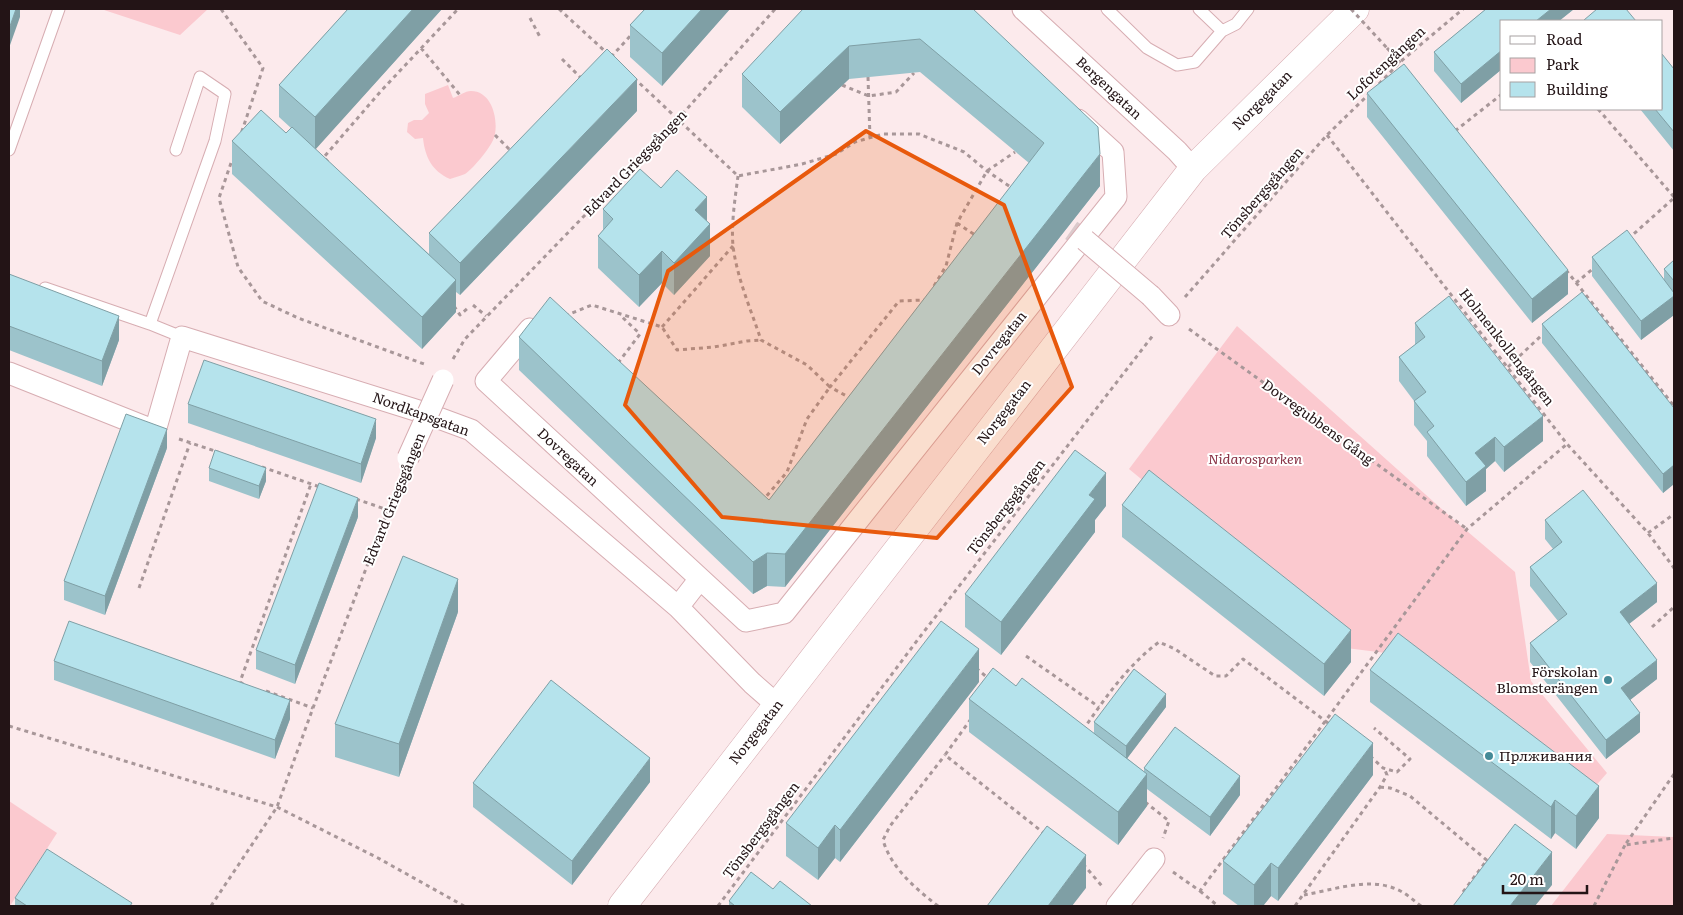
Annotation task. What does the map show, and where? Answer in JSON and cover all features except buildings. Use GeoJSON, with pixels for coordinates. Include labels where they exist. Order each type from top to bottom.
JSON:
{"type":"FeatureCollection","features":[{"type":"Feature","properties":{"kind":"street","name":"Bergengatan"},"geometry":{"type":"LineString","coordinates":[[1023,9],[1177,151],[1193,169]]}},
{"type":"Feature","properties":{"kind":"street","name":"Norgegatan"},"geometry":{"type":"LineString","coordinates":[[623,906],[1193,169],[1353,9]]}},
{"type":"Feature","properties":{"kind":"street","name":"Dovregatan"},"geometry":{"type":"LineString","coordinates":[[530,329],[486,381],[699,580],[746,621],[784,613],[1116,197],[1112,152],[1062,106]]}},
{"type":"Feature","properties":{"kind":"street"},"geometry":{"type":"LineString","coordinates":[[1085,240],[1151,296],[1169,315]]}},
{"type":"Feature","properties":{"kind":"street"},"geometry":{"type":"LineString","coordinates":[[9,373],[155,431],[182,337]]}},
{"type":"Feature","properties":{"kind":"street","name":"Nordkapsgatan"},"geometry":{"type":"LineString","coordinates":[[182,337],[425,413],[471,430],[678,607],[752,683],[777,705]]}},
{"type":"Feature","properties":{"kind":"street","name":"Edvard Griegsgången"},"geometry":{"type":"LineString","coordinates":[[408,458],[444,376]]}},
{"type":"Feature","properties":{"kind":"street"},"geometry":{"type":"LineString","coordinates":[[678,607],[699,580]]}},
{"type":"Feature","properties":{"kind":"street"},"geometry":{"type":"LineString","coordinates":[[1118,906],[1154,859]]}},
{"type":"Feature","properties":{"kind":"lane"},"geometry":{"type":"LineString","coordinates":[[9,150],[58,9]]}},
{"type":"Feature","properties":{"kind":"lane"},"geometry":{"type":"LineString","coordinates":[[1108,9],[1147,48],[1177,65],[1195,62],[1222,31],[1236,24],[1248,9]]}},
{"type":"Feature","properties":{"kind":"lane"},"geometry":{"type":"LineString","coordinates":[[1199,9],[1222,31]]}},
{"type":"Feature","properties":{"kind":"lane"},"geometry":{"type":"LineString","coordinates":[[150,324],[215,141],[225,94],[200,77],[176,150]]}},
{"type":"Feature","properties":{"kind":"lane","name":"Nordkapsgatan"},"geometry":{"type":"LineString","coordinates":[[37,286],[150,324],[182,337]]}},
{"type":"Feature","properties":{"kind":"path"},"geometry":{"type":"LineString","coordinates":[[221,9],[263,68],[238,143]]}},
{"type":"Feature","properties":{"kind":"path"},"geometry":{"type":"LineString","coordinates":[[330,164],[324,157],[458,9]]}},
{"type":"Feature","properties":{"kind":"path"},"geometry":{"type":"LineString","coordinates":[[559,9],[618,63]]}},
{"type":"Feature","properties":{"kind":"path","name":"Edvard Griegsgången"},"geometry":{"type":"LineString","coordinates":[[444,376],[465,339],[678,119],[776,9]]}},
{"type":"Feature","properties":{"kind":"path"},"geometry":{"type":"LineString","coordinates":[[1353,9],[1406,70]]}},
{"type":"Feature","properties":{"kind":"path","name":"Lofotengången"},"geometry":{"type":"LineString","coordinates":[[1327,135],[1400,62],[1463,9]]}},
{"type":"Feature","properties":{"kind":"path"},"geometry":{"type":"LineString","coordinates":[[530,18],[540,37]]}},
{"type":"Feature","properties":{"kind":"path"},"geometry":{"type":"LineString","coordinates":[[611,57],[637,29]]}},
{"type":"Feature","properties":{"kind":"path"},"geometry":{"type":"LineString","coordinates":[[421,48],[460,95]]}},
{"type":"Feature","properties":{"kind":"path"},"geometry":{"type":"LineString","coordinates":[[562,59],[587,84]]}},
{"type":"Feature","properties":{"kind":"path"},"geometry":{"type":"LineString","coordinates":[[842,85],[868,96],[896,92],[914,73]]}},
{"type":"Feature","properties":{"kind":"path"},"geometry":{"type":"LineString","coordinates":[[631,76],[738,176]]}},
{"type":"Feature","properties":{"kind":"path"},"geometry":{"type":"LineString","coordinates":[[868,76],[870,138]]}},
{"type":"Feature","properties":{"kind":"path"},"geometry":{"type":"LineString","coordinates":[[1461,138],[1454,131],[1500,96]]}},
{"type":"Feature","properties":{"kind":"path"},"geometry":{"type":"LineString","coordinates":[[1599,110],[1674,197],[1622,244]]}},
{"type":"Feature","properties":{"kind":"path"},"geometry":{"type":"LineString","coordinates":[[738,176],[802,164],[836,154],[855,142],[883,134],[919,134],[964,152],[1016,191]]}},
{"type":"Feature","properties":{"kind":"path"},"geometry":{"type":"LineString","coordinates":[[496,135],[514,154]]}},
{"type":"Feature","properties":{"kind":"path","name":"Tönsbergsgången"},"geometry":{"type":"LineString","coordinates":[[718,906],[926,628],[1169,315],[1327,135]]}},
{"type":"Feature","properties":{"kind":"path","name":"Holmenkollengången"},"geometry":{"type":"LineString","coordinates":[[1327,135],[1567,444],[1648,533],[1674,568]]}},
{"type":"Feature","properties":{"kind":"path"},"geometry":{"type":"LineString","coordinates":[[925,300],[946,266],[957,224],[987,171],[1015,152]]}},
{"type":"Feature","properties":{"kind":"path"},"geometry":{"type":"LineString","coordinates":[[232,161],[219,198],[238,267],[262,300],[298,318],[444,376]]}},
{"type":"Feature","properties":{"kind":"path"},"geometry":{"type":"LineString","coordinates":[[738,176],[733,246],[741,281],[761,340]]}},
{"type":"Feature","properties":{"kind":"path"},"geometry":{"type":"LineString","coordinates":[[957,224],[982,240]]}},
{"type":"Feature","properties":{"kind":"path"},"geometry":{"type":"LineString","coordinates":[[662,327],[733,246]]}},
{"type":"Feature","properties":{"kind":"path"},"geometry":{"type":"LineString","coordinates":[[1576,283],[1599,264]]}},
{"type":"Feature","properties":{"kind":"path"},"geometry":{"type":"LineString","coordinates":[[1564,268],[1674,406]]}},
{"type":"Feature","properties":{"kind":"path"},"geometry":{"type":"LineString","coordinates":[[1578,301],[1585,294]]}},
{"type":"Feature","properties":{"kind":"path"},"geometry":{"type":"LineString","coordinates":[[450,299],[460,316],[471,306],[486,316]]}},
{"type":"Feature","properties":{"kind":"path"},"geometry":{"type":"LineString","coordinates":[[925,300],[931,307]]}},
{"type":"Feature","properties":{"kind":"path"},"geometry":{"type":"LineString","coordinates":[[760,504],[787,472],[807,419],[830,387],[899,301],[925,300]]}},
{"type":"Feature","properties":{"kind":"path"},"geometry":{"type":"LineString","coordinates":[[530,329],[592,305],[662,327],[677,350],[761,340],[807,365],[830,387],[859,402]]}},
{"type":"Feature","properties":{"kind":"path"},"geometry":{"type":"LineString","coordinates":[[618,363],[640,334],[621,315]]}},
{"type":"Feature","properties":{"kind":"path","name":"Dovregubbens Gång"},"geometry":{"type":"LineString","coordinates":[[1169,315],[1467,529]]}},
{"type":"Feature","properties":{"kind":"path"},"geometry":{"type":"LineString","coordinates":[[1508,367],[1550,327]]}},
{"type":"Feature","properties":{"kind":"path"},"geometry":{"type":"LineString","coordinates":[[612,358],[624,370]]}},
{"type":"Feature","properties":{"kind":"path"},"geometry":{"type":"LineString","coordinates":[[155,431],[227,455]]}},
{"type":"Feature","properties":{"kind":"path"},"geometry":{"type":"LineString","coordinates":[[139,588],[190,443]]}},
{"type":"Feature","properties":{"kind":"path"},"geometry":{"type":"LineString","coordinates":[[1200,891],[1467,529],[1567,444]]}},
{"type":"Feature","properties":{"kind":"path","name":"Edvard Griegsgången"},"geometry":{"type":"LineString","coordinates":[[211,906],[277,807],[408,458]]}},
{"type":"Feature","properties":{"kind":"path"},"geometry":{"type":"LineString","coordinates":[[255,465],[328,490]]}},
{"type":"Feature","properties":{"kind":"path"},"geometry":{"type":"LineString","coordinates":[[249,686],[240,682],[311,484]]}},
{"type":"Feature","properties":{"kind":"path"},"geometry":{"type":"LineString","coordinates":[[354,499],[388,510]]}},
{"type":"Feature","properties":{"kind":"path"},"geometry":{"type":"LineString","coordinates":[[1648,533],[1674,514]]}},
{"type":"Feature","properties":{"kind":"path"},"geometry":{"type":"LineString","coordinates":[[1652,627],[1674,606]]}},
{"type":"Feature","properties":{"kind":"path"},"geometry":{"type":"LineString","coordinates":[[926,628],[934,634]]}},
{"type":"Feature","properties":{"kind":"path"},"geometry":{"type":"LineString","coordinates":[[1078,738],[1099,707],[1141,655],[1158,642],[1175,649],[1215,676],[1226,676],[1243,660],[1333,727]]}},
{"type":"Feature","properties":{"kind":"path"},"geometry":{"type":"LineString","coordinates":[[1026,656],[1099,707]]}},
{"type":"Feature","properties":{"kind":"path"},"geometry":{"type":"LineString","coordinates":[[972,665],[995,684]]}},
{"type":"Feature","properties":{"kind":"path"},"geometry":{"type":"LineString","coordinates":[[258,689],[313,708]]}},
{"type":"Feature","properties":{"kind":"path"},"geometry":{"type":"LineString","coordinates":[[938,906],[916,889],[887,854],[883,840],[890,826],[973,716]]}},
{"type":"Feature","properties":{"kind":"path"},"geometry":{"type":"LineString","coordinates":[[9,726],[277,807],[378,858],[464,906]]}},
{"type":"Feature","properties":{"kind":"path"},"geometry":{"type":"LineString","coordinates":[[1369,756],[1384,768],[1397,772],[1410,759],[1374,728]]}},
{"type":"Feature","properties":{"kind":"path"},"geometry":{"type":"LineString","coordinates":[[945,755],[1048,837]]}},
{"type":"Feature","properties":{"kind":"path"},"geometry":{"type":"LineString","coordinates":[[1295,906],[1380,787],[1387,776],[1384,768]]}},
{"type":"Feature","properties":{"kind":"path"},"geometry":{"type":"LineString","coordinates":[[1594,906],[1625,845],[1674,774]]}},
{"type":"Feature","properties":{"kind":"path"},"geometry":{"type":"LineString","coordinates":[[1380,787],[1390,788],[1410,796],[1493,865]]}},
{"type":"Feature","properties":{"kind":"path"},"geometry":{"type":"LineString","coordinates":[[1140,798],[1170,821],[1154,859],[1218,906]]}},
{"type":"Feature","properties":{"kind":"path"},"geometry":{"type":"LineString","coordinates":[[1625,845],[1674,838]]}},
{"type":"Feature","properties":{"kind":"path"},"geometry":{"type":"LineString","coordinates":[[1459,898],[1486,860]]}},
{"type":"Feature","properties":{"kind":"path"},"geometry":{"type":"LineString","coordinates":[[1082,863],[1118,906]]}},
{"type":"Feature","properties":{"kind":"path"},"geometry":{"type":"LineString","coordinates":[[1304,895],[1360,885],[1381,884],[1394,888],[1422,906]]}},
{"type":"Feature","properties":{"kind":"highlighted area"},"geometry":{"type":"Polygon","coordinates":[[[866,131],[1004,205],[1072,387],[937,538],[722,517],[625,405],[668,271],[866,131]]]}},
{"type":"Feature","properties":{"kind":"green space"},"geometry":{"type":"Polygon","coordinates":[[[101,9],[208,9],[180,35],[101,9]]]}},
{"type":"Feature","properties":{"kind":"green space"},"geometry":{"type":"Polygon","coordinates":[[[448,85],[453,98],[471,91],[484,95],[492,106],[496,127],[491,144],[478,161],[465,174],[450,179],[434,168],[428,157],[423,138],[415,139],[407,132],[408,123],[414,120],[422,120],[429,113],[425,104],[425,94],[448,85]]]}},
{"type":"Feature","properties":{"kind":"green space","name":"Nidarosparken"},"geometry":{"type":"Polygon","coordinates":[[[1237,326],[1515,572],[1531,681],[1607,773],[1586,797],[1402,655],[1346,648],[1129,469],[1237,326]]]}},
{"type":"Feature","properties":{"kind":"green space"},"geometry":{"type":"Polygon","coordinates":[[[9,801],[57,833],[10,906],[9,906],[9,801]]]}},
{"type":"Feature","properties":{"kind":"green space"},"geometry":{"type":"Polygon","coordinates":[[[1607,834],[1674,837],[1674,906],[1551,906],[1607,834]]]}},
{"type":"Feature","properties":{"kind":"tunnel"},"geometry":{"type":"LineString","coordinates":[[1045,212],[1085,240]]}},
{"type":"Feature","properties":{"kind":"place","name":"Förskolan Blomsterängen"},"geometry":{"type":"Point","coordinates":[1608,680]}},
{"type":"Feature","properties":{"kind":"place","name":"Прлживания"},"geometry":{"type":"Point","coordinates":[1489,756]}}]}
